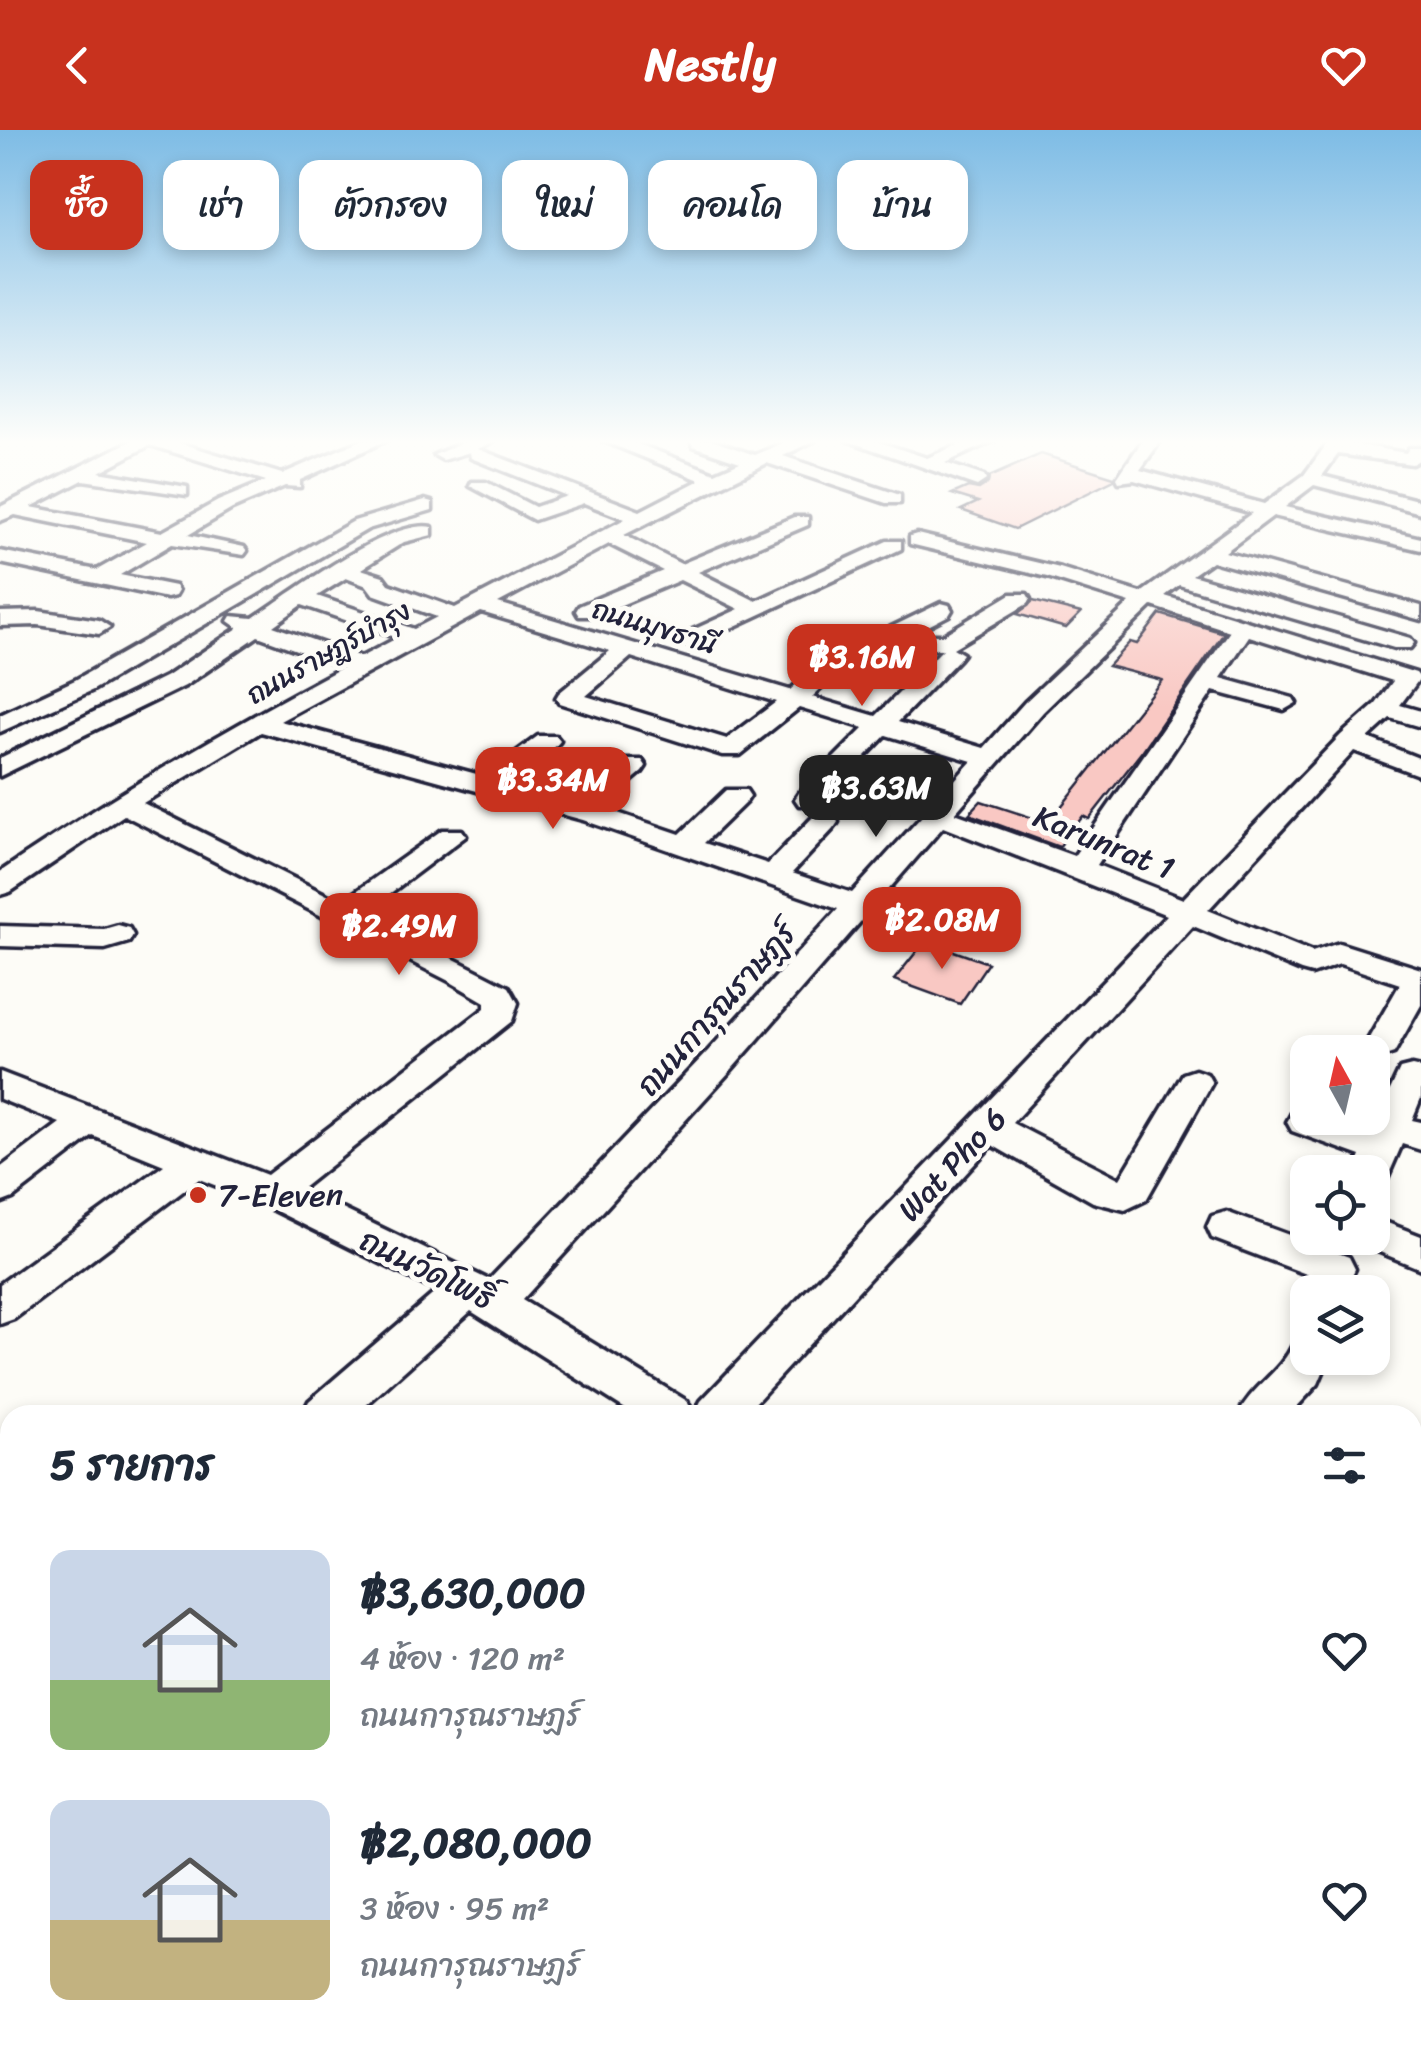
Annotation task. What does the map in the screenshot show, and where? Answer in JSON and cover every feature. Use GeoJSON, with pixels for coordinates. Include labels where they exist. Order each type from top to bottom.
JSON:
{"type":"FeatureCollection","features":[{"type":"Feature","properties":{"kind":"street"},"geometry":{"type":"LineString","coordinates":[[127,529],[238,551]]}},
{"type":"Feature","properties":{"kind":"street"},"geometry":{"type":"LineString","coordinates":[[100,577],[181,529]]}},
{"type":"Feature","properties":{"kind":"street"},"geometry":{"type":"LineString","coordinates":[[0,724],[84,685],[353,529]]}},
{"type":"Feature","properties":{"kind":"street"},"geometry":{"type":"LineString","coordinates":[[0,768],[176,681],[300,596],[409,529]]}},
{"type":"Feature","properties":{"kind":"street","name":"ถนนราษฎร์บำรุง"},"geometry":{"type":"LineString","coordinates":[[0,886],[123,804],[261,724],[617,529]]}},
{"type":"Feature","properties":{"kind":"street"},"geometry":{"type":"LineString","coordinates":[[587,612],[782,529]]}},
{"type":"Feature","properties":{"kind":"street","name":"ถนนการุณราษฏร์"},"geometry":{"type":"LineString","coordinates":[[337,1405],[482,1295],[720,1060],[987,757],[1147,599],[1243,529]]}},
{"type":"Feature","properties":{"kind":"street"},"geometry":{"type":"LineString","coordinates":[[1356,529],[1421,544]]}},
{"type":"Feature","properties":{"kind":"street"},"geometry":{"type":"LineString","coordinates":[[607,535],[756,609]]}},
{"type":"Feature","properties":{"kind":"street"},"geometry":{"type":"LineString","coordinates":[[917,540],[973,551],[1147,599],[1408,678],[1386,710],[1421,720]]}},
{"type":"Feature","properties":{"kind":"street"},"geometry":{"type":"LineString","coordinates":[[692,639],[894,545]]}},
{"type":"Feature","properties":{"kind":"street"},"geometry":{"type":"LineString","coordinates":[[1210,554],[1419,608]]}},
{"type":"Feature","properties":{"kind":"street"},"geometry":{"type":"LineString","coordinates":[[0,557],[167,592]]}},
{"type":"Feature","properties":{"kind":"street","name":"ถนนมุขธานี"},"geometry":{"type":"LineString","coordinates":[[345,570],[375,580],[380,589],[627,649],[987,757]]}},
{"type":"Feature","properties":{"kind":"street"},"geometry":{"type":"LineString","coordinates":[[1178,578],[1402,643]]}},
{"type":"Feature","properties":{"kind":"street"},"geometry":{"type":"LineString","coordinates":[[300,596],[416,636]]}},
{"type":"Feature","properties":{"kind":"street"},"geometry":{"type":"LineString","coordinates":[[869,642],[948,642],[1018,599]]}},
{"type":"Feature","properties":{"kind":"street"},"geometry":{"type":"LineString","coordinates":[[627,649],[568,698],[731,748],[869,642],[941,610]]}},
{"type":"Feature","properties":{"kind":"street"},"geometry":{"type":"LineString","coordinates":[[212,611],[365,668]]}},
{"type":"Feature","properties":{"kind":"street"},"geometry":{"type":"LineString","coordinates":[[1,620],[38,618],[98,627]]}},
{"type":"Feature","properties":{"kind":"street"},"geometry":{"type":"LineString","coordinates":[[1080,868],[1243,629]]}},
{"type":"Feature","properties":{"kind":"street"},"geometry":{"type":"LineString","coordinates":[[774,875],[816,810],[884,726],[951,654]]}},
{"type":"Feature","properties":{"kind":"street"},"geometry":{"type":"LineString","coordinates":[[1207,682],[1284,702]]}},
{"type":"Feature","properties":{"kind":"street","name":"Wat Pho 6"},"geometry":{"type":"LineString","coordinates":[[725,1405],[1350,740],[1386,710]]}},
{"type":"Feature","properties":{"kind":"street"},"geometry":{"type":"LineString","coordinates":[[261,724],[580,810],[857,905]]}},
{"type":"Feature","properties":{"kind":"street"},"geometry":{"type":"LineString","coordinates":[[1350,740],[1421,768]]}},
{"type":"Feature","properties":{"kind":"street"},"geometry":{"type":"LineString","coordinates":[[491,784],[546,741]]}},
{"type":"Feature","properties":{"kind":"street"},"geometry":{"type":"LineString","coordinates":[[580,810],[633,766]]}},
{"type":"Feature","properties":{"kind":"street"},"geometry":{"type":"LineString","coordinates":[[686,844],[736,796]]}},
{"type":"Feature","properties":{"kind":"street"},"geometry":{"type":"LineString","coordinates":[[123,804],[498,994],[500,1013],[271,1192]]}},
{"type":"Feature","properties":{"kind":"street","name":"Karunrat 1"},"geometry":{"type":"LineString","coordinates":[[938,816],[1080,868],[1312,964],[1339,953],[1420,980]]}},
{"type":"Feature","properties":{"kind":"street"},"geometry":{"type":"LineString","coordinates":[[342,915],[452,836]]}},
{"type":"Feature","properties":{"kind":"street"},"geometry":{"type":"LineString","coordinates":[[0,936],[105,939],[118,935]]}},
{"type":"Feature","properties":{"kind":"street"},"geometry":{"type":"LineString","coordinates":[[1388,1035],[1420,980]]}},
{"type":"Feature","properties":{"kind":"street"},"geometry":{"type":"LineString","coordinates":[[1352,1135],[1392,1146],[1412,1078]]}},
{"type":"Feature","properties":{"kind":"street"},"geometry":{"type":"LineString","coordinates":[[988,1126],[1106,1192],[1125,1195],[1132,1190],[1195,1082]]}},
{"type":"Feature","properties":{"kind":"street","name":"ถนนวัดโพธิ์"},"geometry":{"type":"LineString","coordinates":[[0,1085],[271,1192],[482,1295],[656,1405]]}},
{"type":"Feature","properties":{"kind":"street"},"geometry":{"type":"LineString","coordinates":[[0,1188],[89,1120]]}},
{"type":"Feature","properties":{"kind":"street"},"geometry":{"type":"LineString","coordinates":[[0,1306],[195,1162]]}},
{"type":"Feature","properties":{"kind":"street"},"geometry":{"type":"LineString","coordinates":[[1226,1227],[1337,1266]]}},
{"type":"Feature","properties":{"kind":"street"},"geometry":{"type":"LineString","coordinates":[[1390,1240],[1421,1253]]}},
{"type":"Feature","properties":{"kind":"street"},"geometry":{"type":"LineString","coordinates":[[1270,1405],[1300,1375]]}},
{"type":"Feature","properties":{"kind":"building"},"geometry":{"type":"Polygon","coordinates":[[[1033,601],[1081,613],[1066,628],[1017,614],[1033,601]]]}},
{"type":"Feature","properties":{"kind":"building"},"geometry":{"type":"Polygon","coordinates":[[[1160,614],[1224,633],[1143,750],[1089,819],[1083,816],[1059,847],[969,814],[981,801],[1048,823],[1162,680],[1108,666],[1130,642],[1137,644],[1160,614]]]}},
{"type":"Feature","properties":{"kind":"building"},"geometry":{"type":"Polygon","coordinates":[[[925,941],[988,963],[960,1004],[894,980],[925,941]]]}},
{"type":"Feature","properties":{"kind":"place","name":"7-Eleven"},"geometry":{"type":"Point","coordinates":[198,1195]}}]}
